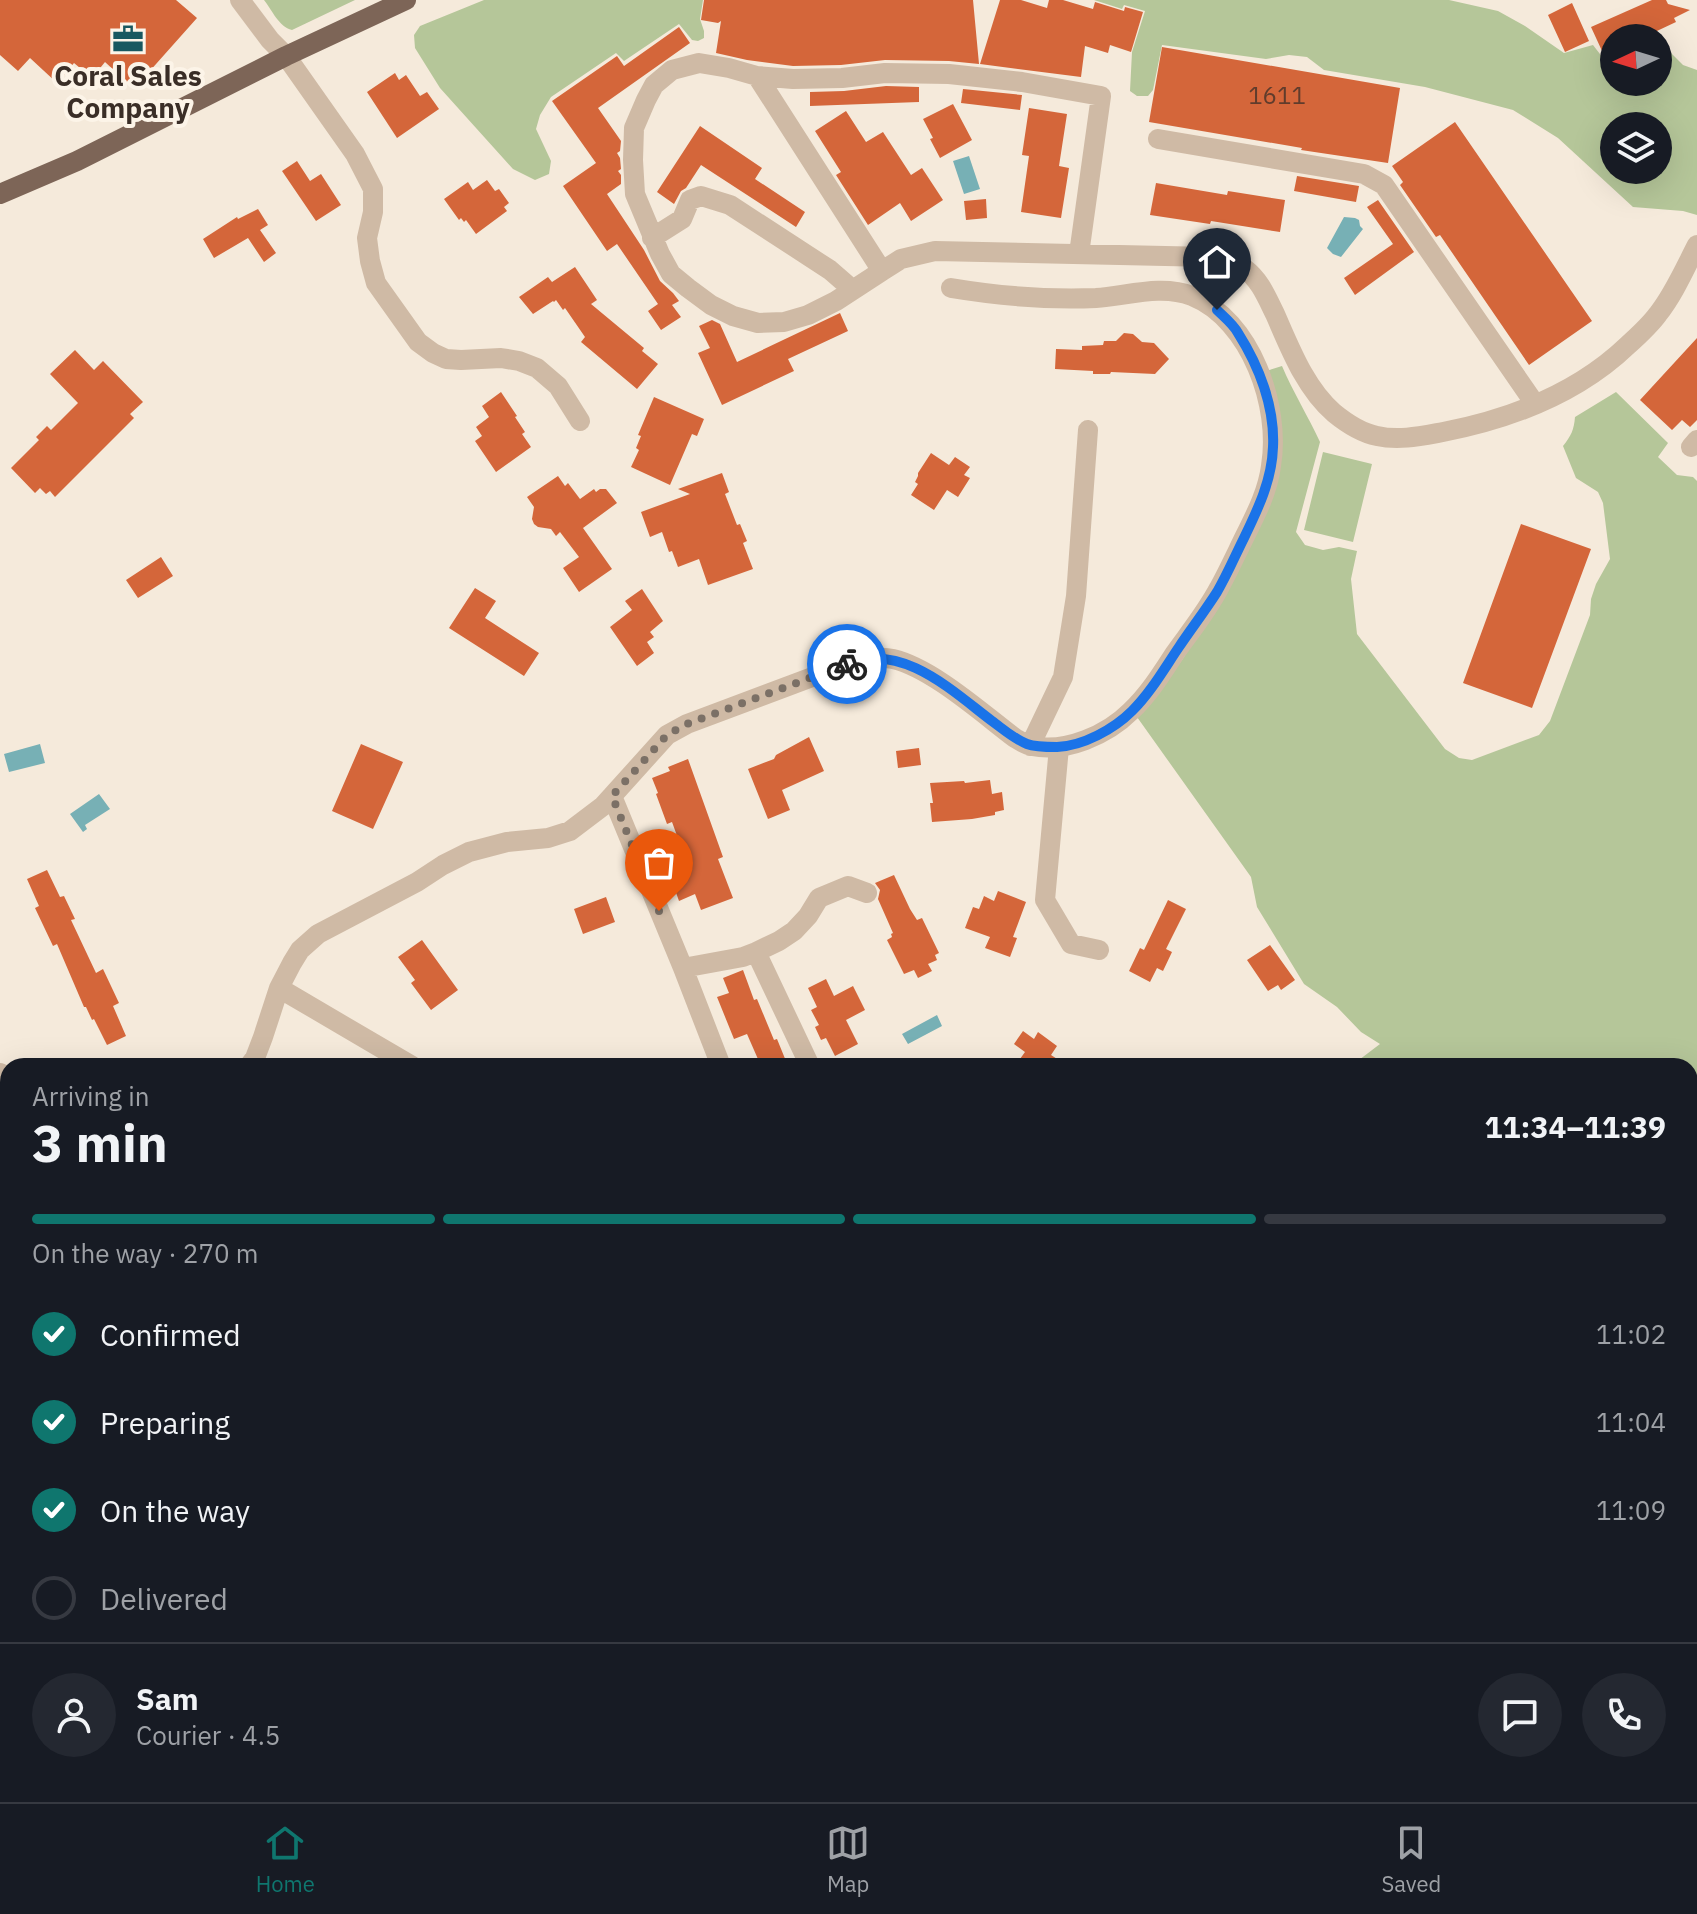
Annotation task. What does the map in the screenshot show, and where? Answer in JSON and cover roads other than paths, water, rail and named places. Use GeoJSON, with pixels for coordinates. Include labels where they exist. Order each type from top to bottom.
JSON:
{"type":"FeatureCollection","features":[{"type":"Feature","properties":{"kind":"main road"},"geometry":{"type":"LineString","coordinates":[[0,194],[77,161],[286,56],[406,0]]}},
{"type":"Feature","properties":{"kind":"street"},"geometry":{"type":"LineString","coordinates":[[240,0],[286,56],[355,154],[373,189],[373,212],[367,238],[376,283],[418,342],[446,359],[501,358],[537,368],[558,386],[580,421]]}},
{"type":"Feature","properties":{"kind":"street"},"geometry":{"type":"LineString","coordinates":[[1079,254],[1101,96],[1022,82],[949,74],[885,73],[793,79],[757,76],[699,63],[672,70],[654,85],[634,128],[635,194],[652,238],[671,274],[711,305],[733,316],[758,323],[784,322],[808,315],[901,259],[935,251],[1211,257],[1227,260],[1246,270],[1262,286],[1299,366],[1320,400],[1335,414],[1374,436],[1408,439],[1511,414],[1552,397],[1591,375],[1627,347],[1658,314],[1697,245]]}},
{"type":"Feature","properties":{"kind":"street"},"geometry":{"type":"LineString","coordinates":[[757,76],[882,271]]}},
{"type":"Feature","properties":{"kind":"street"},"geometry":{"type":"LineString","coordinates":[[1158,139],[1364,174],[1384,185],[1535,404]]}},
{"type":"Feature","properties":{"kind":"street"},"geometry":{"type":"LineString","coordinates":[[652,238],[682,219],[690,200],[701,196],[730,205],[830,270],[853,290]]}},
{"type":"Feature","properties":{"kind":"street"},"geometry":{"type":"LineString","coordinates":[[255,1058],[279,988],[300,950],[318,934],[469,852],[570,831],[603,806],[667,735],[687,724],[873,657],[893,659],[928,675],[1030,746],[1059,747],[1094,736],[1131,712],[1218,590],[1258,509],[1267,485],[1273,446],[1270,406],[1259,373],[1237,330],[1217,310],[1192,296],[1158,291],[1098,298],[1039,298],[951,288]]}},
{"type":"Feature","properties":{"kind":"street"},"geometry":{"type":"LineString","coordinates":[[1030,746],[1063,677],[1076,596],[1088,430]]}},
{"type":"Feature","properties":{"kind":"street"},"geometry":{"type":"LineString","coordinates":[[1059,747],[1045,900],[1071,944],[1099,950]]}},
{"type":"Feature","properties":{"kind":"street"},"geometry":{"type":"LineString","coordinates":[[612,796],[718,1058]]}},
{"type":"Feature","properties":{"kind":"street"},"geometry":{"type":"LineString","coordinates":[[683,968],[743,957],[779,941],[808,916],[819,898],[848,886],[867,893]]}},
{"type":"Feature","properties":{"kind":"street"},"geometry":{"type":"LineString","coordinates":[[756,952],[806,1058]]}},
{"type":"Feature","properties":{"kind":"street"},"geometry":{"type":"LineString","coordinates":[[279,988],[398,1058]]}},
{"type":"Feature","properties":{"kind":"water"},"geometry":{"type":"Polygon","coordinates":[[[969,156],[980,189],[964,194],[953,161],[969,156]]]}},
{"type":"Feature","properties":{"kind":"water"},"geometry":{"type":"Polygon","coordinates":[[[1344,217],[1359,220],[1363,229],[1341,257],[1327,248],[1344,217]]]}},
{"type":"Feature","properties":{"kind":"water"},"geometry":{"type":"Polygon","coordinates":[[[40,744],[45,763],[9,772],[4,754],[40,744]]]}},
{"type":"Feature","properties":{"kind":"water"},"geometry":{"type":"Polygon","coordinates":[[[99,794],[110,809],[85,825],[87,829],[83,832],[70,814],[99,794]]]}},
{"type":"Feature","properties":{"kind":"water"},"geometry":{"type":"Polygon","coordinates":[[[937,1015],[942,1026],[908,1044],[902,1034],[937,1015]]]}},
{"type":"Feature","properties":{"kind":"place","name":"Coral Sales Company"},"geometry":{"type":"Point","coordinates":[128,39]}}]}
